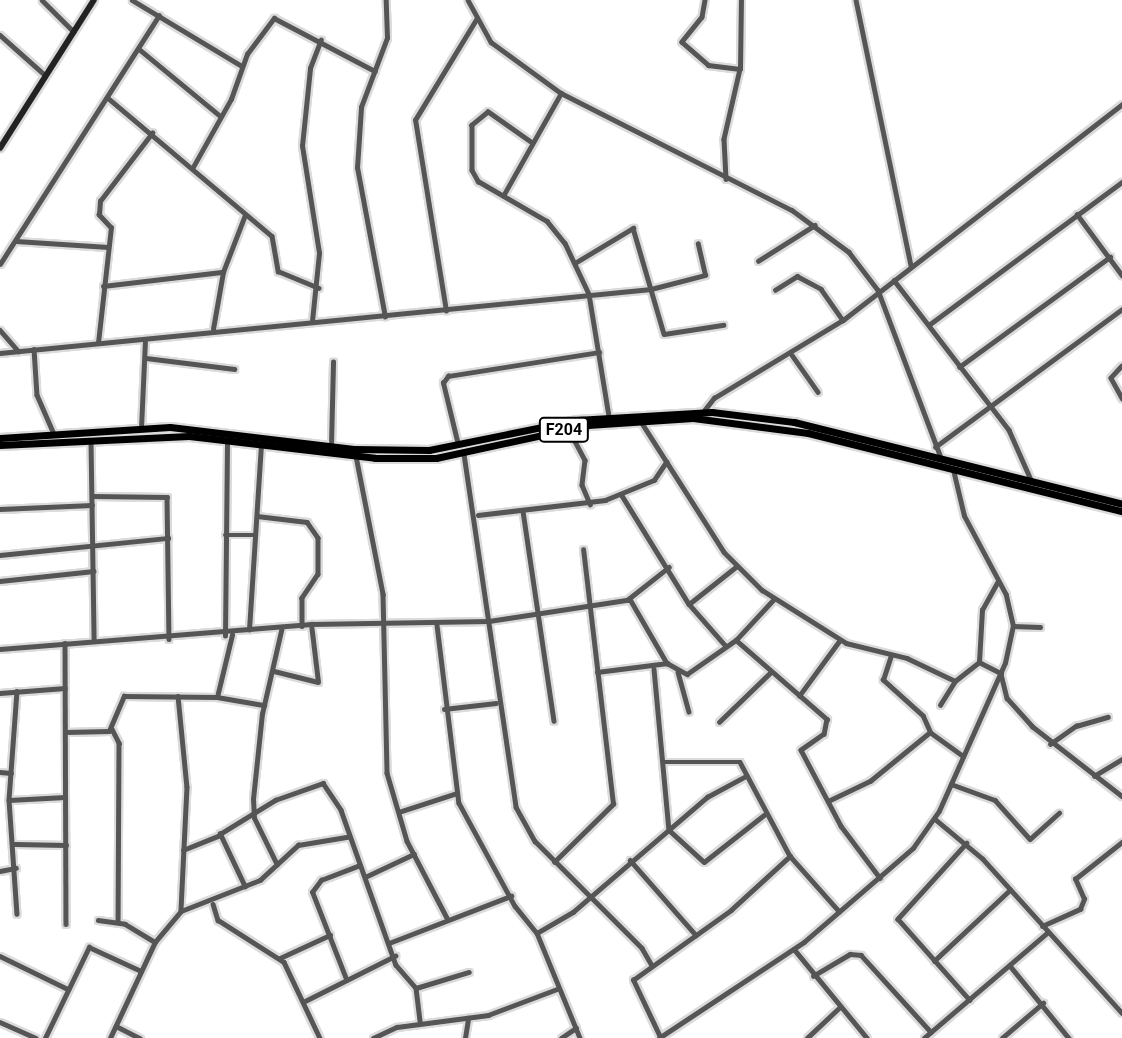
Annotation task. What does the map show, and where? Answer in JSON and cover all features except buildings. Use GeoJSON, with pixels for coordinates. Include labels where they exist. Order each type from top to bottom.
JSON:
{"type":"FeatureCollection","features":[{"type":"Feature","properties":{"kind":"main road","name":"F204"},"geometry":{"type":"LineString","coordinates":[[0,438],[141,428],[198,428],[376,451],[458,445],[609,416],[703,412],[794,422],[1122,504]]}},
{"type":"Feature","properties":{"kind":"main road","name":"F204"},"geometry":{"type":"LineString","coordinates":[[0,445],[189,436],[356,456],[464,454],[569,429],[639,418],[785,428],[1122,512]]}},
{"type":"Feature","properties":{"kind":"street"},"geometry":{"type":"LineString","coordinates":[[41,0],[74,32]]}},
{"type":"Feature","properties":{"kind":"street"},"geometry":{"type":"LineString","coordinates":[[0,148],[94,0]]}},
{"type":"Feature","properties":{"kind":"street"},"geometry":{"type":"LineString","coordinates":[[132,0],[242,66]]}},
{"type":"Feature","properties":{"kind":"street"},"geometry":{"type":"LineString","coordinates":[[385,0],[387,38],[361,107],[357,168],[385,317]]}},
{"type":"Feature","properties":{"kind":"street"},"geometry":{"type":"LineString","coordinates":[[468,0],[491,42],[561,93],[815,225],[863,267],[878,291],[941,458]]}},
{"type":"Feature","properties":{"kind":"street"},"geometry":{"type":"LineString","coordinates":[[705,0],[684,47],[717,69],[740,69]]}},
{"type":"Feature","properties":{"kind":"street"},"geometry":{"type":"LineString","coordinates":[[726,179],[724,139],[740,69],[741,0]]}},
{"type":"Feature","properties":{"kind":"street"},"geometry":{"type":"LineString","coordinates":[[856,0],[911,265]]}},
{"type":"Feature","properties":{"kind":"street"},"geometry":{"type":"LineString","coordinates":[[0,264],[108,99],[159,15]]}},
{"type":"Feature","properties":{"kind":"street"},"geometry":{"type":"LineString","coordinates":[[193,167],[242,66],[277,17],[375,71]]}},
{"type":"Feature","properties":{"kind":"street"},"geometry":{"type":"LineString","coordinates":[[446,311],[415,120],[477,18]]}},
{"type":"Feature","properties":{"kind":"street"},"geometry":{"type":"LineString","coordinates":[[0,35],[46,75]]}},
{"type":"Feature","properties":{"kind":"street"},"geometry":{"type":"LineString","coordinates":[[312,321],[319,288],[302,158],[310,68],[321,39]]}},
{"type":"Feature","properties":{"kind":"street"},"geometry":{"type":"LineString","coordinates":[[139,49],[219,115]]}},
{"type":"Feature","properties":{"kind":"street"},"geometry":{"type":"LineString","coordinates":[[503,196],[561,93]]}},
{"type":"Feature","properties":{"kind":"street"},"geometry":{"type":"LineString","coordinates":[[108,99],[193,167],[273,238],[278,271],[319,288]]}},
{"type":"Feature","properties":{"kind":"street"},"geometry":{"type":"LineString","coordinates":[[703,412],[714,398],[792,355],[843,320],[1122,104]]}},
{"type":"Feature","properties":{"kind":"street"},"geometry":{"type":"LineString","coordinates":[[532,143],[488,112],[472,125],[473,175],[555,228],[575,263],[589,294],[609,416]]}},
{"type":"Feature","properties":{"kind":"street"},"geometry":{"type":"LineString","coordinates":[[98,344],[102,286],[111,226],[100,217],[100,201],[152,133]]}},
{"type":"Feature","properties":{"kind":"street"},"geometry":{"type":"LineString","coordinates":[[930,324],[1077,214],[1121,185]]}},
{"type":"Feature","properties":{"kind":"street"},"geometry":{"type":"LineString","coordinates":[[1077,214],[1122,275]]}},
{"type":"Feature","properties":{"kind":"street"},"geometry":{"type":"LineString","coordinates":[[213,329],[223,272],[245,215]]}},
{"type":"Feature","properties":{"kind":"street"},"geometry":{"type":"LineString","coordinates":[[758,261],[815,225]]}},
{"type":"Feature","properties":{"kind":"street"},"geometry":{"type":"LineString","coordinates":[[575,263],[634,228],[664,334],[723,325]]}},
{"type":"Feature","properties":{"kind":"street"},"geometry":{"type":"LineString","coordinates":[[16,241],[108,247]]}},
{"type":"Feature","properties":{"kind":"street"},"geometry":{"type":"LineString","coordinates":[[0,353],[145,340],[213,329],[385,317],[651,289],[705,275],[698,244]]}},
{"type":"Feature","properties":{"kind":"street"},"geometry":{"type":"LineString","coordinates":[[960,367],[1110,257]]}},
{"type":"Feature","properties":{"kind":"street"},"geometry":{"type":"LineString","coordinates":[[102,286],[223,272]]}},
{"type":"Feature","properties":{"kind":"street"},"geometry":{"type":"LineString","coordinates":[[775,290],[797,276],[821,289],[843,320]]}},
{"type":"Feature","properties":{"kind":"street"},"geometry":{"type":"LineString","coordinates":[[894,279],[930,324],[1028,461],[1032,482]]}},
{"type":"Feature","properties":{"kind":"street"},"geometry":{"type":"LineString","coordinates":[[935,447],[1122,309]]}},
{"type":"Feature","properties":{"kind":"street"},"geometry":{"type":"LineString","coordinates":[[0,330],[18,351]]}},
{"type":"Feature","properties":{"kind":"street"},"geometry":{"type":"LineString","coordinates":[[141,428],[145,340]]}},
{"type":"Feature","properties":{"kind":"street"},"geometry":{"type":"LineString","coordinates":[[34,349],[37,395],[54,434]]}},
{"type":"Feature","properties":{"kind":"street"},"geometry":{"type":"LineString","coordinates":[[458,445],[443,383],[448,376],[600,352]]}},
{"type":"Feature","properties":{"kind":"street"},"geometry":{"type":"LineString","coordinates":[[792,355],[818,392]]}},
{"type":"Feature","properties":{"kind":"street"},"geometry":{"type":"LineString","coordinates":[[146,358],[234,369]]}},
{"type":"Feature","properties":{"kind":"street"},"geometry":{"type":"LineString","coordinates":[[331,445],[333,362]]}},
{"type":"Feature","properties":{"kind":"street"},"geometry":{"type":"LineString","coordinates":[[1122,366],[1111,378],[1122,398]]}},
{"type":"Feature","properties":{"kind":"street"},"geometry":{"type":"LineString","coordinates":[[639,418],[737,566],[774,599],[840,640],[891,655],[955,681]]}},
{"type":"Feature","properties":{"kind":"street"},"geometry":{"type":"LineString","coordinates":[[569,429],[585,460],[582,485],[590,504]]}},
{"type":"Feature","properties":{"kind":"street"},"geometry":{"type":"LineString","coordinates":[[91,440],[94,640]]}},
{"type":"Feature","properties":{"kind":"street"},"geometry":{"type":"LineString","coordinates":[[225,636],[227,441]]}},
{"type":"Feature","properties":{"kind":"street"},"geometry":{"type":"LineString","coordinates":[[250,629],[261,444]]}},
{"type":"Feature","properties":{"kind":"street"},"geometry":{"type":"LineString","coordinates":[[464,454],[478,515],[496,704],[516,807],[554,862],[652,965]]}},
{"type":"Feature","properties":{"kind":"street"},"geometry":{"type":"LineString","coordinates":[[356,456],[379,560],[384,626],[386,766],[414,854],[447,918]]}},
{"type":"Feature","properties":{"kind":"street"},"geometry":{"type":"LineString","coordinates":[[478,515],[590,504],[654,480],[666,461]]}},
{"type":"Feature","properties":{"kind":"street"},"geometry":{"type":"LineString","coordinates":[[790,856],[696,935],[632,982],[659,1038],[794,949],[880,878],[935,819],[1001,673],[1013,626],[998,583],[964,516],[953,469]]}},
{"type":"Feature","properties":{"kind":"street"},"geometry":{"type":"LineString","coordinates":[[621,494],[690,604],[725,645]]}},
{"type":"Feature","properties":{"kind":"street"},"geometry":{"type":"LineString","coordinates":[[93,496],[167,497],[170,639]]}},
{"type":"Feature","properties":{"kind":"street"},"geometry":{"type":"LineString","coordinates":[[0,509],[92,505]]}},
{"type":"Feature","properties":{"kind":"street"},"geometry":{"type":"LineString","coordinates":[[523,511],[540,612],[554,722]]}},
{"type":"Feature","properties":{"kind":"street"},"geometry":{"type":"LineString","coordinates":[[257,516],[307,522],[318,538],[318,574],[302,598],[302,626]]}},
{"type":"Feature","properties":{"kind":"street"},"geometry":{"type":"LineString","coordinates":[[225,535],[256,535]]}},
{"type":"Feature","properties":{"kind":"street"},"geometry":{"type":"LineString","coordinates":[[0,555],[168,538]]}},
{"type":"Feature","properties":{"kind":"street"},"geometry":{"type":"LineString","coordinates":[[554,862],[613,808],[592,605],[583,550]]}},
{"type":"Feature","properties":{"kind":"street"},"geometry":{"type":"LineString","coordinates":[[690,604],[737,566]]}},
{"type":"Feature","properties":{"kind":"street"},"geometry":{"type":"LineString","coordinates":[[0,649],[94,640],[225,636],[250,629],[311,624],[384,626],[489,621],[630,599],[669,567]]}},
{"type":"Feature","properties":{"kind":"street"},"geometry":{"type":"LineString","coordinates":[[0,581],[93,570]]}},
{"type":"Feature","properties":{"kind":"street"},"geometry":{"type":"LineString","coordinates":[[940,705],[955,681],[979,662],[982,610],[998,583]]}},
{"type":"Feature","properties":{"kind":"street"},"geometry":{"type":"LineString","coordinates":[[630,599],[667,663],[677,672],[688,712]]}},
{"type":"Feature","properties":{"kind":"street"},"geometry":{"type":"LineString","coordinates":[[677,672],[696,671],[725,645],[736,640],[774,599]]}},
{"type":"Feature","properties":{"kind":"street"},"geometry":{"type":"LineString","coordinates":[[274,671],[318,682],[311,624]]}},
{"type":"Feature","properties":{"kind":"street"},"geometry":{"type":"LineString","coordinates":[[437,625],[444,709],[457,793],[512,896],[537,933],[557,989],[580,1038]]}},
{"type":"Feature","properties":{"kind":"street"},"geometry":{"type":"LineString","coordinates":[[1013,626],[1040,627]]}},
{"type":"Feature","properties":{"kind":"street"},"geometry":{"type":"LineString","coordinates":[[277,865],[253,813],[264,705],[282,627]]}},
{"type":"Feature","properties":{"kind":"street"},"geometry":{"type":"LineString","coordinates":[[217,697],[232,635]]}},
{"type":"Feature","properties":{"kind":"street"},"geometry":{"type":"LineString","coordinates":[[736,640],[828,723],[801,750],[828,801],[880,878]]}},
{"type":"Feature","properties":{"kind":"street"},"geometry":{"type":"LineString","coordinates":[[799,696],[840,640]]}},
{"type":"Feature","properties":{"kind":"street"},"geometry":{"type":"LineString","coordinates":[[65,643],[66,924]]}},
{"type":"Feature","properties":{"kind":"street"},"geometry":{"type":"LineString","coordinates":[[891,655],[883,680],[923,716],[930,732],[963,756]]}},
{"type":"Feature","properties":{"kind":"street"},"geometry":{"type":"LineString","coordinates":[[979,662],[1001,673],[1007,698],[1050,744],[1122,796]]}},
{"type":"Feature","properties":{"kind":"street"},"geometry":{"type":"LineString","coordinates":[[597,673],[654,669],[667,663]]}},
{"type":"Feature","properties":{"kind":"street"},"geometry":{"type":"LineString","coordinates":[[654,669],[665,762],[668,827],[704,862],[764,815]]}},
{"type":"Feature","properties":{"kind":"street"},"geometry":{"type":"LineString","coordinates":[[719,722],[771,672]]}},
{"type":"Feature","properties":{"kind":"street"},"geometry":{"type":"LineString","coordinates":[[0,692],[65,688]]}},
{"type":"Feature","properties":{"kind":"street"},"geometry":{"type":"LineString","coordinates":[[17,691],[9,800],[15,844],[17,914]]}},
{"type":"Feature","properties":{"kind":"street"},"geometry":{"type":"LineString","coordinates":[[178,696],[187,787],[181,911]]}},
{"type":"Feature","properties":{"kind":"street"},"geometry":{"type":"LineString","coordinates":[[118,922],[119,743],[112,729],[120,698],[217,697],[264,705]]}},
{"type":"Feature","properties":{"kind":"street"},"geometry":{"type":"LineString","coordinates":[[444,709],[496,704]]}},
{"type":"Feature","properties":{"kind":"street"},"geometry":{"type":"LineString","coordinates":[[1050,744],[1076,726],[1108,717]]}},
{"type":"Feature","properties":{"kind":"street"},"geometry":{"type":"LineString","coordinates":[[66,732],[112,729]]}},
{"type":"Feature","properties":{"kind":"street"},"geometry":{"type":"LineString","coordinates":[[828,801],[870,781],[930,732]]}},
{"type":"Feature","properties":{"kind":"street"},"geometry":{"type":"LineString","coordinates":[[665,762],[731,759],[746,776],[764,815],[790,856],[839,911]]}},
{"type":"Feature","properties":{"kind":"street"},"geometry":{"type":"LineString","coordinates":[[1094,776],[1122,759]]}},
{"type":"Feature","properties":{"kind":"street"},"geometry":{"type":"LineString","coordinates":[[0,772],[11,773]]}},
{"type":"Feature","properties":{"kind":"street"},"geometry":{"type":"LineString","coordinates":[[537,933],[589,898],[668,827],[746,776]]}},
{"type":"Feature","properties":{"kind":"street"},"geometry":{"type":"LineString","coordinates":[[183,850],[219,836],[253,813],[323,783],[341,810],[357,866],[365,877],[389,943],[416,988],[420,1023]]}},
{"type":"Feature","properties":{"kind":"street"},"geometry":{"type":"LineString","coordinates":[[951,784],[995,800],[1028,838],[1059,813]]}},
{"type":"Feature","properties":{"kind":"street"},"geometry":{"type":"LineString","coordinates":[[399,812],[457,793]]}},
{"type":"Feature","properties":{"kind":"street"},"geometry":{"type":"LineString","coordinates":[[9,800],[65,797]]}},
{"type":"Feature","properties":{"kind":"street"},"geometry":{"type":"LineString","coordinates":[[935,819],[967,843],[1122,1013]]}},
{"type":"Feature","properties":{"kind":"street"},"geometry":{"type":"LineString","coordinates":[[219,836],[245,887]]}},
{"type":"Feature","properties":{"kind":"street"},"geometry":{"type":"LineString","coordinates":[[110,1038],[155,942],[181,911],[213,904],[245,887],[277,865],[298,845],[347,837]]}},
{"type":"Feature","properties":{"kind":"street"},"geometry":{"type":"LineString","coordinates":[[1042,926],[1080,909],[1084,899],[1075,879],[1122,842]]}},
{"type":"Feature","properties":{"kind":"street"},"geometry":{"type":"LineString","coordinates":[[967,843],[899,914],[934,961],[970,1000]]}},
{"type":"Feature","properties":{"kind":"street"},"geometry":{"type":"LineString","coordinates":[[15,844],[66,845]]}},
{"type":"Feature","properties":{"kind":"street"},"geometry":{"type":"LineString","coordinates":[[365,877],[414,854]]}},
{"type":"Feature","properties":{"kind":"street"},"geometry":{"type":"LineString","coordinates":[[630,860],[696,935]]}},
{"type":"Feature","properties":{"kind":"street"},"geometry":{"type":"LineString","coordinates":[[346,979],[314,887],[357,866]]}},
{"type":"Feature","properties":{"kind":"street"},"geometry":{"type":"LineString","coordinates":[[0,871],[16,868]]}},
{"type":"Feature","properties":{"kind":"street"},"geometry":{"type":"LineString","coordinates":[[934,961],[1010,889]]}},
{"type":"Feature","properties":{"kind":"street"},"geometry":{"type":"LineString","coordinates":[[389,943],[447,918],[512,896]]}},
{"type":"Feature","properties":{"kind":"street"},"geometry":{"type":"LineString","coordinates":[[213,904],[218,920],[280,958],[305,1001],[320,1038]]}},
{"type":"Feature","properties":{"kind":"street"},"geometry":{"type":"LineString","coordinates":[[98,920],[118,922],[155,942]]}},
{"type":"Feature","properties":{"kind":"street"},"geometry":{"type":"LineString","coordinates":[[924,1038],[1011,967],[1047,933]]}},
{"type":"Feature","properties":{"kind":"street"},"geometry":{"type":"LineString","coordinates":[[280,958],[330,935]]}},
{"type":"Feature","properties":{"kind":"street"},"geometry":{"type":"LineString","coordinates":[[45,1038],[89,947],[141,971]]}},
{"type":"Feature","properties":{"kind":"street"},"geometry":{"type":"LineString","coordinates":[[794,949],[813,976],[867,1038]]}},
{"type":"Feature","properties":{"kind":"street"},"geometry":{"type":"LineString","coordinates":[[813,976],[850,954],[861,955],[931,1032]]}},
{"type":"Feature","properties":{"kind":"street"},"geometry":{"type":"LineString","coordinates":[[0,956],[68,989]]}},
{"type":"Feature","properties":{"kind":"street"},"geometry":{"type":"LineString","coordinates":[[305,1001],[395,956]]}},
{"type":"Feature","properties":{"kind":"street"},"geometry":{"type":"LineString","coordinates":[[1011,967],[1069,1038]]}},
{"type":"Feature","properties":{"kind":"street"},"geometry":{"type":"LineString","coordinates":[[416,988],[469,972]]}},
{"type":"Feature","properties":{"kind":"street"},"geometry":{"type":"LineString","coordinates":[[375,1038],[420,1023],[468,1018],[557,989]]}},
{"type":"Feature","properties":{"kind":"street"},"geometry":{"type":"LineString","coordinates":[[1002,1038],[1043,1003]]}},
{"type":"Feature","properties":{"kind":"street"},"geometry":{"type":"LineString","coordinates":[[807,1038],[840,1007]]}},
{"type":"Feature","properties":{"kind":"street"},"geometry":{"type":"LineString","coordinates":[[464,1038],[468,1018]]}},
{"type":"Feature","properties":{"kind":"street"},"geometry":{"type":"LineString","coordinates":[[0,1022],[36,1038]]}},
{"type":"Feature","properties":{"kind":"street"},"geometry":{"type":"LineString","coordinates":[[116,1026],[140,1038]]}},
{"type":"Feature","properties":{"kind":"street"},"geometry":{"type":"LineString","coordinates":[[561,1038],[576,1028]]}}]}
